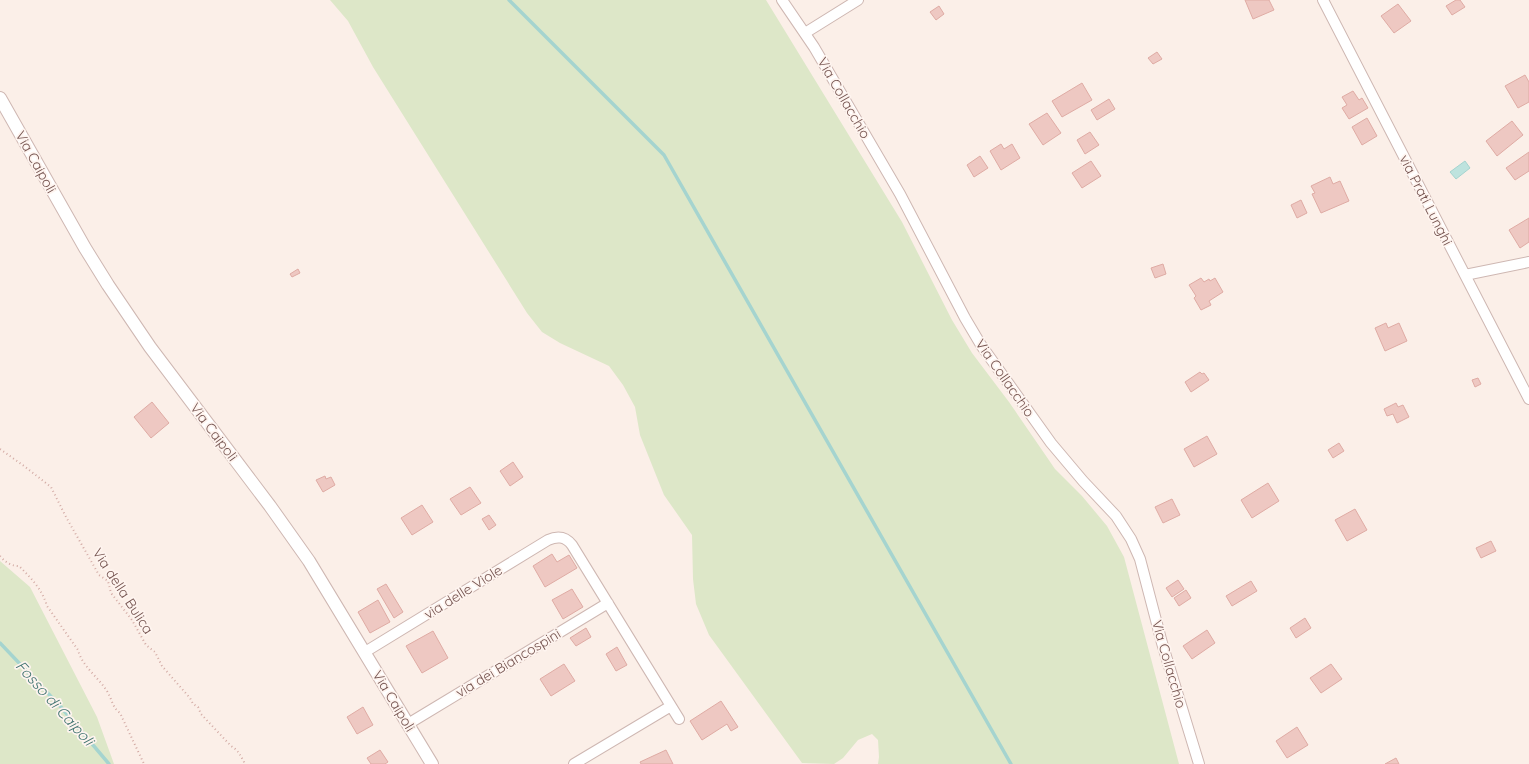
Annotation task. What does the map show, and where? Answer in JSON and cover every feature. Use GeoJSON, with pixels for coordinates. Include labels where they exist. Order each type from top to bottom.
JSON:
{"type":"FeatureCollection","features":[{"type":"Feature","properties":{"kind":"street","name":"Via Collacchio"},"geometry":{"type":"LineString","coordinates":[[782,0],[805,32],[900,194],[962,312],[981,344],[1051,443],[1083,481],[1116,516],[1131,539],[1140,559],[1162,643],[1199,764]]}},
{"type":"Feature","properties":{"kind":"street"},"geometry":{"type":"LineString","coordinates":[[805,32],[858,0]]}},
{"type":"Feature","properties":{"kind":"street","name":"via Prati Lunghi"},"geometry":{"type":"LineString","coordinates":[[1322,0],[1529,399]]}},
{"type":"Feature","properties":{"kind":"street","name":"Via Caipoli"},"geometry":{"type":"LineString","coordinates":[[0,98],[85,248],[117,299],[150,347],[290,534],[317,574],[432,764]]}},
{"type":"Feature","properties":{"kind":"street"},"geometry":{"type":"LineString","coordinates":[[1465,276],[1529,262]]}},
{"type":"Feature","properties":{"kind":"street","name":"via delle Viole"},"geometry":{"type":"LineString","coordinates":[[365,652],[548,540],[557,537],[563,538],[572,545],[608,603]]}},
{"type":"Feature","properties":{"kind":"street"},"geometry":{"type":"LineString","coordinates":[[608,603],[679,719]]}},
{"type":"Feature","properties":{"kind":"street","name":"via dei Biancospini"},"geometry":{"type":"LineString","coordinates":[[408,724],[608,603]]}},
{"type":"Feature","properties":{"kind":"street"},"geometry":{"type":"LineString","coordinates":[[574,764],[671,706]]}},
{"type":"Feature","properties":{"kind":"path","name":"Via della Bulica"},"geometry":{"type":"LineString","coordinates":[[0,449],[51,487],[99,575],[108,581],[111,593],[132,620],[146,645],[155,652],[162,666],[190,698],[193,704],[198,707],[201,714],[230,746],[236,749],[244,764]]}},
{"type":"Feature","properties":{"kind":"path"},"geometry":{"type":"LineString","coordinates":[[0,556],[4,561],[14,566],[19,566],[34,580],[45,598],[47,606],[78,650],[80,658],[101,683],[110,697],[114,708],[120,713],[144,764]]}},
{"type":"Feature","properties":{"kind":"green space"},"geometry":{"type":"Polygon","coordinates":[[[330,0],[766,0],[902,222],[952,320],[972,353],[1009,402],[1055,469],[1082,496],[1107,526],[1124,557],[1179,764],[878,764],[878,740],[872,734],[858,740],[843,758],[834,764],[802,763],[709,635],[696,604],[693,579],[692,535],[664,495],[640,435],[635,407],[623,385],[609,366],[560,343],[542,332],[527,313],[373,67],[348,21],[330,0]]]}},
{"type":"Feature","properties":{"kind":"green space"},"geometry":{"type":"Polygon","coordinates":[[[0,561],[30,587],[97,717],[114,764],[0,764],[0,561]]]}},
{"type":"Feature","properties":{"kind":"water"},"geometry":{"type":"Polygon","coordinates":[[[1465,161],[1470,168],[1456,179],[1450,172],[1465,161]]]}},
{"type":"Feature","properties":{"kind":"building"},"geometry":{"type":"Polygon","coordinates":[[[1245,0],[1269,0],[1274,10],[1253,19],[1245,0]]]}},
{"type":"Feature","properties":{"kind":"building"},"geometry":{"type":"Polygon","coordinates":[[[1456,0],[1460,0],[1465,7],[1452,15],[1446,6],[1456,0]]]}},
{"type":"Feature","properties":{"kind":"building"},"geometry":{"type":"Polygon","coordinates":[[[1398,4],[1411,21],[1394,33],[1381,16],[1398,4]]]}},
{"type":"Feature","properties":{"kind":"building"},"geometry":{"type":"Polygon","coordinates":[[[939,6],[944,14],[936,20],[930,12],[939,6]]]}},
{"type":"Feature","properties":{"kind":"building"},"geometry":{"type":"Polygon","coordinates":[[[1157,52],[1162,59],[1153,64],[1148,58],[1157,52]]]}},
{"type":"Feature","properties":{"kind":"building"},"geometry":{"type":"Polygon","coordinates":[[[1525,75],[1529,82],[1529,102],[1518,108],[1505,86],[1525,75]]]}},
{"type":"Feature","properties":{"kind":"building"},"geometry":{"type":"Polygon","coordinates":[[[1082,83],[1092,100],[1062,117],[1052,101],[1082,83]]]}},
{"type":"Feature","properties":{"kind":"building"},"geometry":{"type":"Polygon","coordinates":[[[1353,91],[1359,100],[1362,98],[1368,108],[1349,119],[1342,108],[1347,105],[1342,97],[1353,91]]]}},
{"type":"Feature","properties":{"kind":"building"},"geometry":{"type":"Polygon","coordinates":[[[1109,99],[1115,109],[1097,120],[1091,110],[1109,99]]]}},
{"type":"Feature","properties":{"kind":"building"},"geometry":{"type":"Polygon","coordinates":[[[1047,113],[1061,133],[1043,145],[1029,124],[1047,113]]]}},
{"type":"Feature","properties":{"kind":"building"},"geometry":{"type":"Polygon","coordinates":[[[1367,118],[1377,136],[1362,145],[1352,127],[1367,118]]]}},
{"type":"Feature","properties":{"kind":"building"},"geometry":{"type":"Polygon","coordinates":[[[1512,121],[1523,135],[1497,156],[1486,141],[1512,121]]]}},
{"type":"Feature","properties":{"kind":"building"},"geometry":{"type":"Polygon","coordinates":[[[1090,132],[1099,145],[1085,154],[1077,140],[1090,132]]]}},
{"type":"Feature","properties":{"kind":"building"},"geometry":{"type":"Polygon","coordinates":[[[1001,144],[1004,149],[1012,144],[1020,158],[1001,170],[990,151],[1001,144]]]}},
{"type":"Feature","properties":{"kind":"building"},"geometry":{"type":"Polygon","coordinates":[[[1529,152],[1529,171],[1515,180],[1506,168],[1529,152]]]}},
{"type":"Feature","properties":{"kind":"building"},"geometry":{"type":"Polygon","coordinates":[[[980,156],[988,168],[974,177],[967,165],[980,156]]]}},
{"type":"Feature","properties":{"kind":"building"},"geometry":{"type":"Polygon","coordinates":[[[1091,161],[1101,176],[1082,188],[1072,173],[1091,161]]]}},
{"type":"Feature","properties":{"kind":"building"},"geometry":{"type":"Polygon","coordinates":[[[1330,177],[1333,184],[1340,181],[1349,201],[1321,213],[1312,194],[1315,193],[1311,186],[1330,177]]]}},
{"type":"Feature","properties":{"kind":"building"},"geometry":{"type":"Polygon","coordinates":[[[1301,200],[1307,213],[1297,218],[1291,205],[1301,200]]]}},
{"type":"Feature","properties":{"kind":"building"},"geometry":{"type":"Polygon","coordinates":[[[1529,218],[1529,242],[1520,248],[1509,230],[1529,218]]]}},
{"type":"Feature","properties":{"kind":"building"},"geometry":{"type":"Polygon","coordinates":[[[1163,264],[1166,274],[1155,278],[1151,268],[1163,264]]]}},
{"type":"Feature","properties":{"kind":"building"},"geometry":{"type":"Polygon","coordinates":[[[298,269],[300,273],[292,277],[290,274],[298,269]]]}},
{"type":"Feature","properties":{"kind":"building"},"geometry":{"type":"Polygon","coordinates":[[[1201,278],[1204,282],[1215,278],[1223,292],[1209,301],[1211,305],[1201,310],[1194,298],[1196,296],[1189,285],[1201,278]]]}},
{"type":"Feature","properties":{"kind":"building"},"geometry":{"type":"Polygon","coordinates":[[[1386,323],[1388,328],[1399,323],[1407,341],[1385,351],[1375,328],[1386,323]]]}},
{"type":"Feature","properties":{"kind":"building"},"geometry":{"type":"Polygon","coordinates":[[[1200,372],[1202,374],[1204,373],[1209,380],[1191,392],[1185,382],[1200,372]]]}},
{"type":"Feature","properties":{"kind":"building"},"geometry":{"type":"Polygon","coordinates":[[[1478,378],[1481,384],[1475,387],[1472,380],[1478,378]]]}},
{"type":"Feature","properties":{"kind":"building"},"geometry":{"type":"Polygon","coordinates":[[[152,402],[169,423],[151,438],[134,417],[152,402]]]}},
{"type":"Feature","properties":{"kind":"building"},"geometry":{"type":"Polygon","coordinates":[[[1396,403],[1398,407],[1403,405],[1409,417],[1397,423],[1393,414],[1387,416],[1384,409],[1396,403]]]}},
{"type":"Feature","properties":{"kind":"building"},"geometry":{"type":"Polygon","coordinates":[[[1207,436],[1217,454],[1194,467],[1184,449],[1207,436]]]}},
{"type":"Feature","properties":{"kind":"building"},"geometry":{"type":"Polygon","coordinates":[[[1339,443],[1344,451],[1333,458],[1328,450],[1339,443]]]}},
{"type":"Feature","properties":{"kind":"building"},"geometry":{"type":"Polygon","coordinates":[[[513,462],[523,477],[510,486],[500,471],[513,462]]]}},
{"type":"Feature","properties":{"kind":"building"},"geometry":{"type":"Polygon","coordinates":[[[325,476],[326,479],[331,477],[335,485],[323,492],[316,480],[325,476]]]}},
{"type":"Feature","properties":{"kind":"building"},"geometry":{"type":"Polygon","coordinates":[[[1268,483],[1279,501],[1252,518],[1241,500],[1268,483]]]}},
{"type":"Feature","properties":{"kind":"building"},"geometry":{"type":"Polygon","coordinates":[[[470,487],[481,503],[461,515],[450,499],[470,487]]]}},
{"type":"Feature","properties":{"kind":"building"},"geometry":{"type":"Polygon","coordinates":[[[1172,499],[1180,515],[1163,523],[1155,507],[1172,499]]]}},
{"type":"Feature","properties":{"kind":"building"},"geometry":{"type":"Polygon","coordinates":[[[422,505],[433,522],[412,535],[401,518],[422,505]]]}},
{"type":"Feature","properties":{"kind":"building"},"geometry":{"type":"Polygon","coordinates":[[[1355,509],[1367,530],[1347,541],[1335,520],[1355,509]]]}},
{"type":"Feature","properties":{"kind":"building"},"geometry":{"type":"Polygon","coordinates":[[[489,515],[496,525],[489,530],[482,519],[489,515]]]}},
{"type":"Feature","properties":{"kind":"building"},"geometry":{"type":"Polygon","coordinates":[[[1491,541],[1496,551],[1481,558],[1476,548],[1491,541]]]}},
{"type":"Feature","properties":{"kind":"building"},"geometry":{"type":"Polygon","coordinates":[[[552,554],[557,562],[569,555],[577,568],[545,587],[533,566],[552,554]]]}},
{"type":"Feature","properties":{"kind":"building"},"geometry":{"type":"Polygon","coordinates":[[[1178,580],[1184,589],[1172,597],[1166,588],[1178,580]]]}},
{"type":"Feature","properties":{"kind":"building"},"geometry":{"type":"Polygon","coordinates":[[[1251,581],[1257,591],[1232,606],[1226,596],[1251,581]]]}},
{"type":"Feature","properties":{"kind":"building"},"geometry":{"type":"Polygon","coordinates":[[[386,584],[403,612],[394,618],[377,589],[386,584]]]}},
{"type":"Feature","properties":{"kind":"building"},"geometry":{"type":"Polygon","coordinates":[[[572,589],[583,607],[563,619],[552,600],[572,589]]]}},
{"type":"Feature","properties":{"kind":"building"},"geometry":{"type":"Polygon","coordinates":[[[1186,590],[1191,598],[1179,606],[1174,598],[1186,590]]]}},
{"type":"Feature","properties":{"kind":"building"},"geometry":{"type":"Polygon","coordinates":[[[378,600],[390,622],[370,633],[358,612],[378,600]]]}},
{"type":"Feature","properties":{"kind":"building"},"geometry":{"type":"Polygon","coordinates":[[[1305,618],[1311,628],[1296,638],[1290,628],[1305,618]]]}},
{"type":"Feature","properties":{"kind":"building"},"geometry":{"type":"Polygon","coordinates":[[[586,628],[591,637],[576,646],[570,638],[586,628]]]}},
{"type":"Feature","properties":{"kind":"building"},"geometry":{"type":"Polygon","coordinates":[[[1207,630],[1215,643],[1192,659],[1183,646],[1207,630]]]}},
{"type":"Feature","properties":{"kind":"building"},"geometry":{"type":"Polygon","coordinates":[[[433,631],[448,658],[422,673],[406,646],[433,631]]]}},
{"type":"Feature","properties":{"kind":"building"},"geometry":{"type":"Polygon","coordinates":[[[617,647],[627,665],[616,671],[606,654],[617,647]]]}},
{"type":"Feature","properties":{"kind":"building"},"geometry":{"type":"Polygon","coordinates":[[[564,664],[575,681],[551,696],[540,679],[564,664]]]}},
{"type":"Feature","properties":{"kind":"building"},"geometry":{"type":"Polygon","coordinates":[[[1331,664],[1342,679],[1321,693],[1310,678],[1331,664]]]}},
{"type":"Feature","properties":{"kind":"building"},"geometry":{"type":"Polygon","coordinates":[[[721,701],[738,727],[731,731],[727,724],[702,740],[690,721],[721,701]]]}},
{"type":"Feature","properties":{"kind":"building"},"geometry":{"type":"Polygon","coordinates":[[[363,707],[373,725],[357,734],[347,717],[363,707]]]}},
{"type":"Feature","properties":{"kind":"building"},"geometry":{"type":"Polygon","coordinates":[[[1297,727],[1308,745],[1287,758],[1276,741],[1297,727]]]}},
{"type":"Feature","properties":{"kind":"building"},"geometry":{"type":"Polygon","coordinates":[[[380,750],[388,762],[385,764],[371,764],[367,758],[380,750]]]}},
{"type":"Feature","properties":{"kind":"building"},"geometry":{"type":"Polygon","coordinates":[[[666,750],[673,764],[641,764],[640,762],[666,750]]]}},
{"type":"Feature","properties":{"kind":"building"},"geometry":{"type":"Polygon","coordinates":[[[1396,758],[1399,764],[1385,764],[1396,758]]]}},
{"type":"Feature","properties":{"kind":"waterway"},"geometry":{"type":"LineString","coordinates":[[509,0],[664,155],[1011,764]]}},
{"type":"Feature","properties":{"kind":"waterway","name":"Fosso di Caipoli"},"geometry":{"type":"LineString","coordinates":[[0,643],[60,706],[109,764]]}}]}
